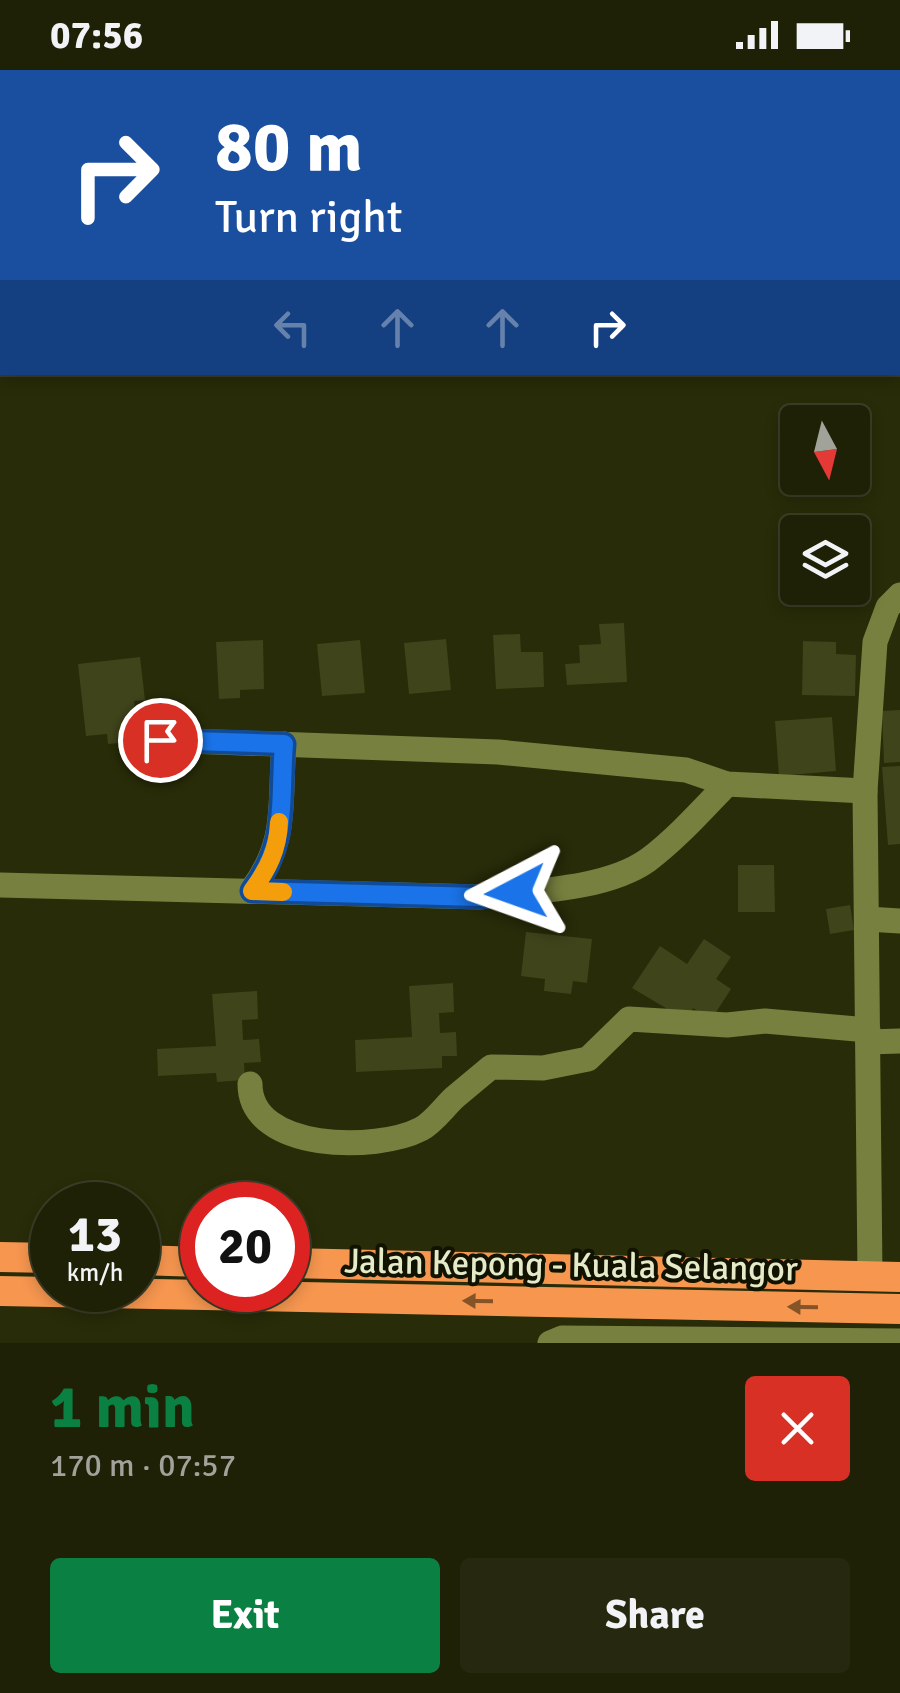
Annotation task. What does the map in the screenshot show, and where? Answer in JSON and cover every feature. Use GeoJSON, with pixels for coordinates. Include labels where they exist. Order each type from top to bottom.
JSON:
{"type":"FeatureCollection","features":[{"type":"Feature","properties":{"kind":"highway"},"geometry":{"type":"LineString","coordinates":[[0,1257],[30,1258]]}},
{"type":"Feature","properties":{"kind":"highway","name":"Jalan Kepong - Kuala Selangor"},"geometry":{"type":"LineString","coordinates":[[310,1264],[885,1277]]}},
{"type":"Feature","properties":{"kind":"highway","name":"Jalan Kepong - Kuala Selangor"},"geometry":{"type":"LineString","coordinates":[[0,1291],[900,1309]]}},
{"type":"Feature","properties":{"kind":"street"},"geometry":{"type":"LineString","coordinates":[[885,1277],[868,1036],[865,790],[874,642],[888,607],[900,595]]}},
{"type":"Feature","properties":{"kind":"street"},"geometry":{"type":"LineString","coordinates":[[160,740],[498,752],[686,770],[727,784],[865,790]]}},
{"type":"Feature","properties":{"kind":"street"},"geometry":{"type":"LineString","coordinates":[[252,891],[269,867],[278,842],[284,744]]}},
{"type":"Feature","properties":{"kind":"street"},"geometry":{"type":"LineString","coordinates":[[0,885],[480,897],[607,879],[645,862],[727,784]]}},
{"type":"Feature","properties":{"kind":"street"},"geometry":{"type":"LineString","coordinates":[[867,919],[900,921]]}},
{"type":"Feature","properties":{"kind":"street"},"geometry":{"type":"LineString","coordinates":[[250,1084],[258,1114],[286,1135],[331,1142],[388,1140],[423,1128],[491,1067],[544,1068],[588,1059],[630,1020],[727,1025],[765,1021],[900,1041]]}},
{"type":"Feature","properties":{"kind":"street"},"geometry":{"type":"LineString","coordinates":[[704,1306],[704,1342]]}},
{"type":"Feature","properties":{"kind":"street"},"geometry":{"type":"LineString","coordinates":[[550,1343],[562,1338],[900,1341]]}},
{"type":"Feature","properties":{"kind":"building"},"geometry":{"type":"Polygon","coordinates":[[[624,623],[627,682],[567,685],[565,664],[580,663],[579,645],[601,644],[599,624],[624,623]]]}},
{"type":"Feature","properties":{"kind":"building"},"geometry":{"type":"Polygon","coordinates":[[[520,634],[521,652],[543,652],[544,687],[496,689],[493,635],[520,634]]]}},
{"type":"Feature","properties":{"kind":"building"},"geometry":{"type":"Polygon","coordinates":[[[446,639],[451,690],[409,694],[404,643],[446,639]]]}},
{"type":"Feature","properties":{"kind":"building"},"geometry":{"type":"Polygon","coordinates":[[[263,640],[264,689],[240,690],[240,698],[219,699],[216,642],[263,640]]]}},
{"type":"Feature","properties":{"kind":"building"},"geometry":{"type":"Polygon","coordinates":[[[360,640],[365,693],[322,696],[317,644],[360,640]]]}},
{"type":"Feature","properties":{"kind":"building"},"geometry":{"type":"Polygon","coordinates":[[[803,641],[836,642],[836,654],[856,655],[855,696],[802,695],[803,641]]]}},
{"type":"Feature","properties":{"kind":"building"},"geometry":{"type":"Polygon","coordinates":[[[140,657],[145,700],[134,701],[139,741],[108,744],[107,734],[86,736],[78,664],[140,657]]]}},
{"type":"Feature","properties":{"kind":"building"},"geometry":{"type":"Polygon","coordinates":[[[900,710],[900,762],[884,763],[882,711],[900,710]]]}},
{"type":"Feature","properties":{"kind":"building"},"geometry":{"type":"Polygon","coordinates":[[[832,717],[836,771],[779,776],[775,721],[832,717]]]}},
{"type":"Feature","properties":{"kind":"building"},"geometry":{"type":"Polygon","coordinates":[[[900,766],[900,844],[888,845],[882,767],[900,766]]]}},
{"type":"Feature","properties":{"kind":"building"},"geometry":{"type":"Polygon","coordinates":[[[738,865],[774,865],[775,912],[738,912],[738,865]]]}},
{"type":"Feature","properties":{"kind":"building"},"geometry":{"type":"Polygon","coordinates":[[[850,905],[854,930],[830,934],[826,909],[850,905]]]}},
{"type":"Feature","properties":{"kind":"building"},"geometry":{"type":"Polygon","coordinates":[[[526,932],[592,939],[587,983],[573,981],[571,994],[544,991],[545,979],[521,976],[526,932]]]}},
{"type":"Feature","properties":{"kind":"building"},"geometry":{"type":"Polygon","coordinates":[[[704,939],[731,957],[716,979],[731,989],[711,1020],[693,1008],[686,1020],[632,988],[660,946],[687,964],[704,939]]]}},
{"type":"Feature","properties":{"kind":"building"},"geometry":{"type":"Polygon","coordinates":[[[453,983],[454,1012],[439,1013],[440,1033],[456,1032],[457,1056],[442,1056],[442,1068],[356,1072],[355,1040],[412,1037],[409,986],[453,983]]]}},
{"type":"Feature","properties":{"kind":"building"},"geometry":{"type":"Polygon","coordinates":[[[257,991],[258,1019],[242,1020],[243,1040],[259,1039],[261,1062],[244,1063],[245,1080],[217,1082],[216,1073],[158,1076],[157,1049],[216,1046],[212,994],[257,991]]]}},
{"type":"Feature","properties":{"kind":"slow traffic"},"geometry":{"type":"LineString","coordinates":[[279,822],[278,842],[269,867],[252,891],[283,892]]}},
{"type":"Feature","properties":{"kind":"route"},"geometry":{"type":"LineString","coordinates":[[160,740],[284,744],[278,842],[269,867],[252,891],[480,897],[516,892]]}}]}
